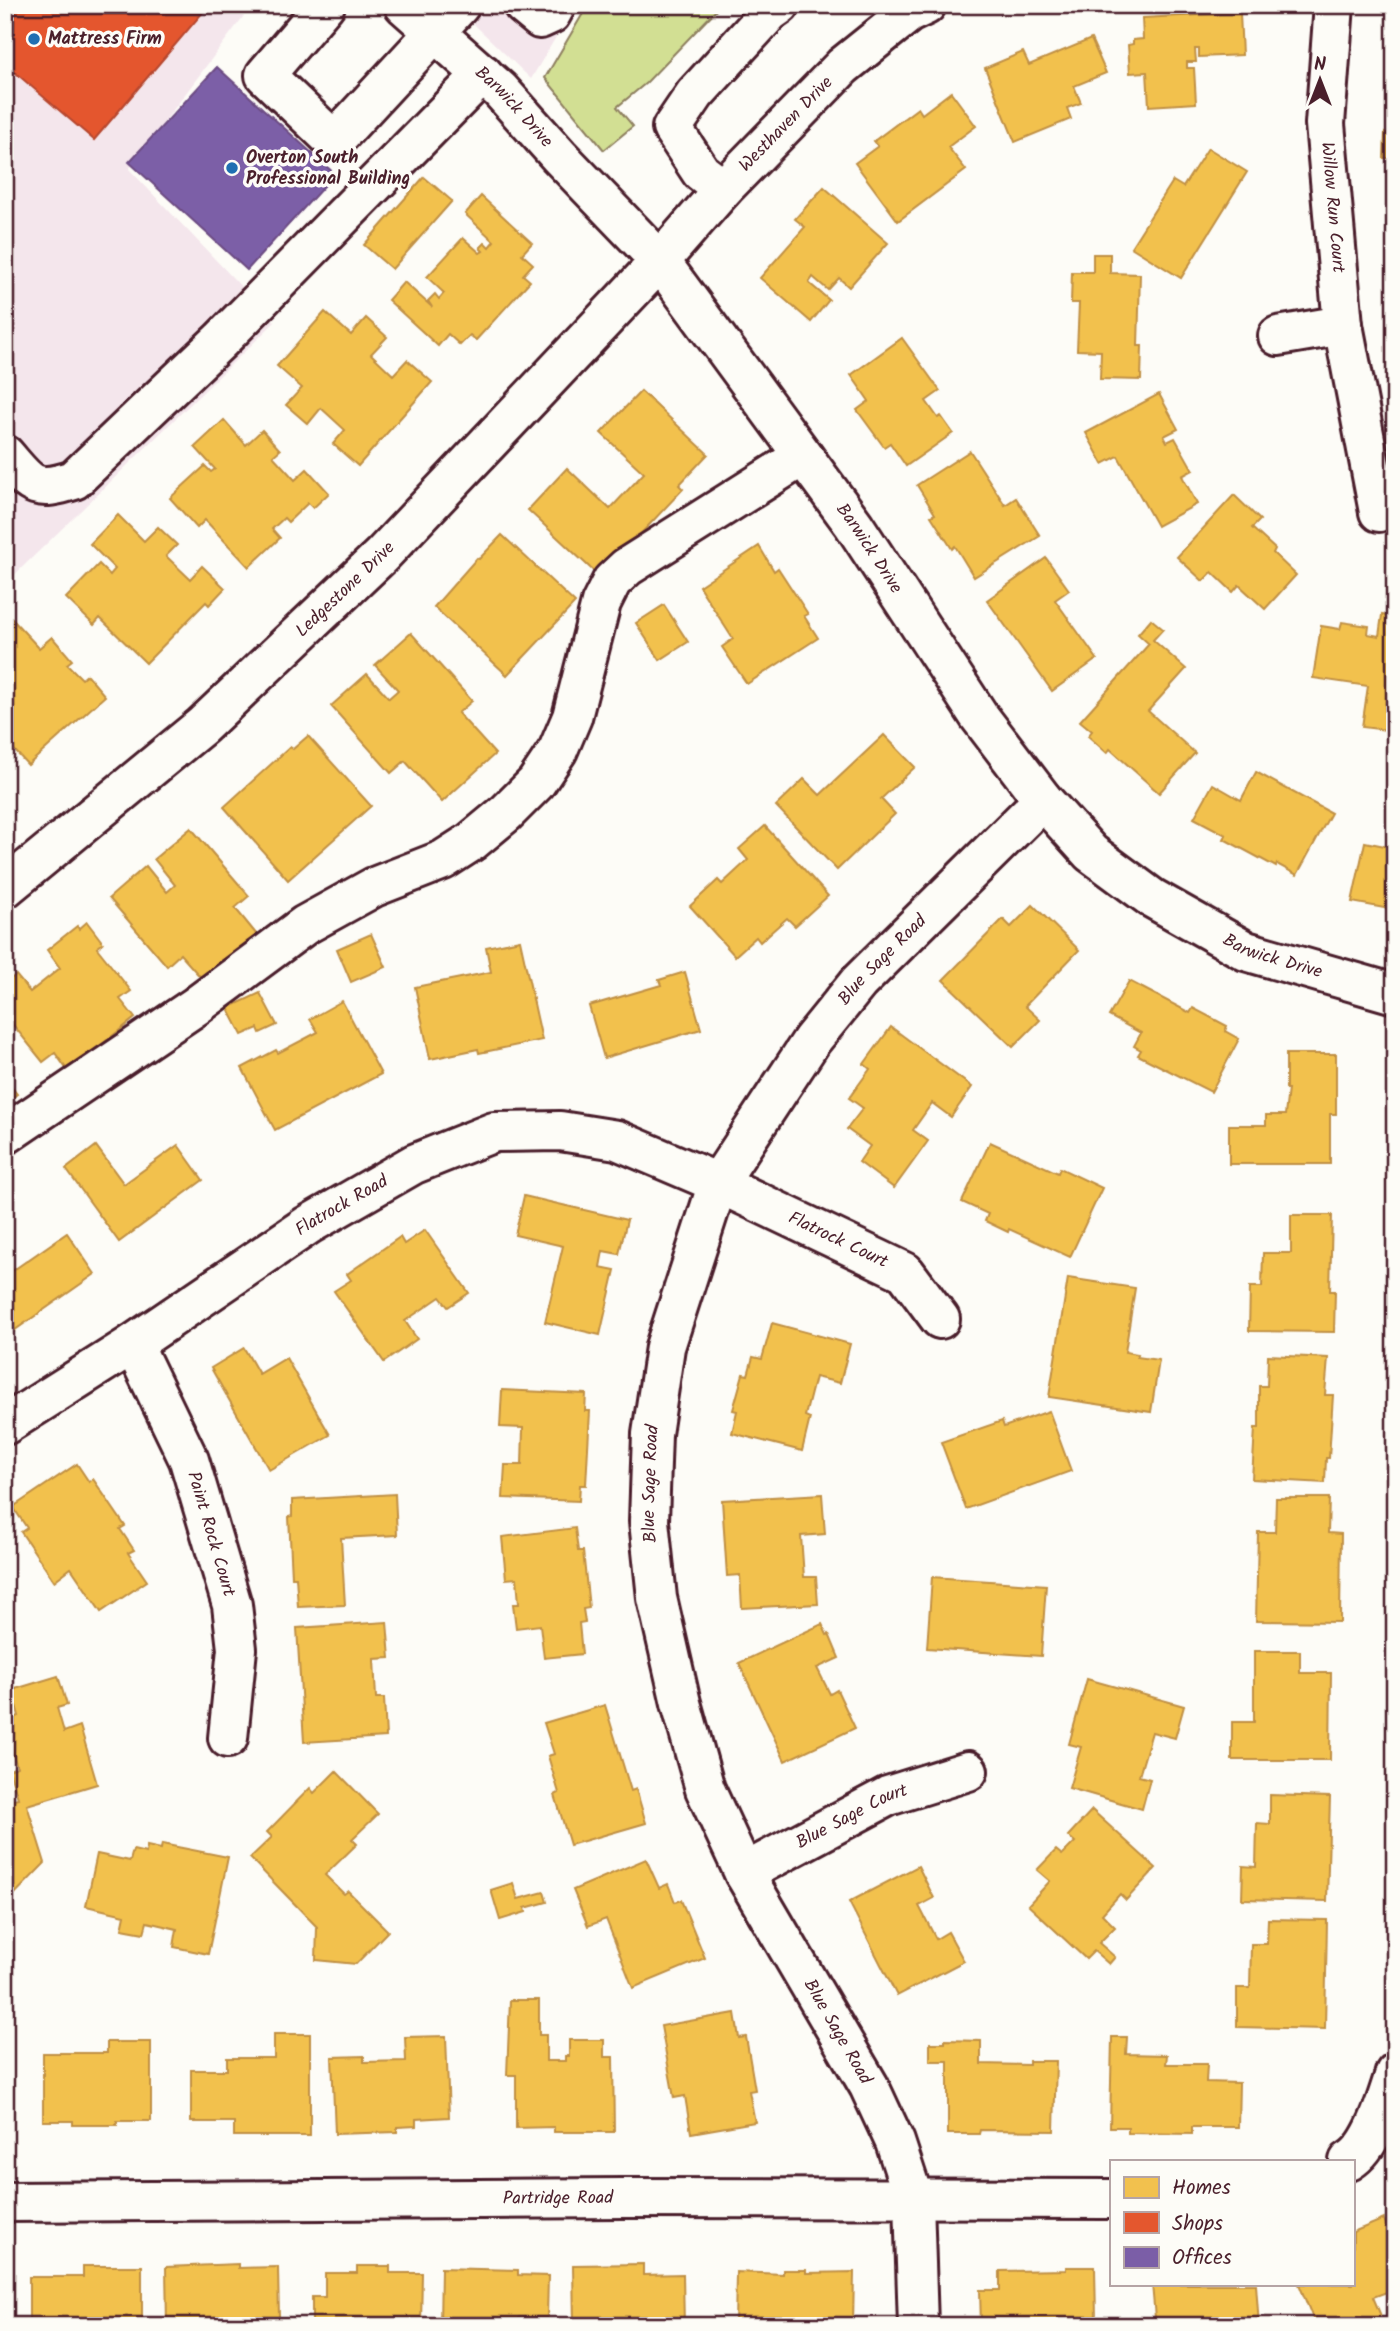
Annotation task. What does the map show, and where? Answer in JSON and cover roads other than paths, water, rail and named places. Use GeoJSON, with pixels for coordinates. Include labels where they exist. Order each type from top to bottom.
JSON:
{"type":"FeatureCollection","features":[{"type":"Feature","properties":{"kind":"street"},"geometry":{"type":"LineString","coordinates":[[326,5],[265,75],[334,141],[448,19]]}},
{"type":"Feature","properties":{"kind":"street","name":"Barwick Drive"},"geometry":{"type":"LineString","coordinates":[[404,5],[448,19],[483,74],[660,261],[854,526],[979,716],[1043,800],[1091,853],[1142,891],[1246,951],[1395,994]]}},
{"type":"Feature","properties":{"kind":"street"},"geometry":{"type":"LineString","coordinates":[[523,5],[540,19],[551,14],[556,5]]}},
{"type":"Feature","properties":{"kind":"street"},"geometry":{"type":"LineString","coordinates":[[723,189],[701,172],[672,128],[695,94],[770,12],[780,5]]}},
{"type":"Feature","properties":{"kind":"street","name":"Willow Run Court"},"geometry":{"type":"LineString","coordinates":[[1334,5],[1325,124],[1343,325],[1379,512]]}},
{"type":"Feature","properties":{"kind":"street","name":"Westhaven Drive"},"geometry":{"type":"LineString","coordinates":[[660,261],[723,189],[843,66],[913,8]]}},
{"type":"Feature","properties":{"kind":"street"},"geometry":{"type":"LineString","coordinates":[[5,455],[29,482],[50,488],[74,480],[221,340],[483,74]]}},
{"type":"Feature","properties":{"kind":"street","name":"Ledgestone Drive"},"geometry":{"type":"LineString","coordinates":[[5,888],[202,726],[381,556],[660,261]]}},
{"type":"Feature","properties":{"kind":"street"},"geometry":{"type":"LineString","coordinates":[[1278,336],[1343,325]]}},
{"type":"Feature","properties":{"kind":"street"},"geometry":{"type":"LineString","coordinates":[[5,1135],[196,1006],[304,925],[374,887],[443,860],[471,842],[506,813],[536,783],[558,750],[572,717],[597,616],[612,581],[627,567],[803,456]]}},
{"type":"Feature","properties":{"kind":"street","name":"Blue Sage Road"},"geometry":{"type":"LineString","coordinates":[[918,2326],[914,2200],[895,2142],[869,2086],[744,1872],[705,1789],[681,1703],[657,1598],[649,1521],[652,1434],[665,1347],[718,1183],[812,1040],[859,982],[1043,800]]}},
{"type":"Feature","properties":{"kind":"street","name":"Flatrock Road"},"geometry":{"type":"LineString","coordinates":[[5,1425],[132,1344],[308,1225],[414,1164],[494,1132],[560,1131],[617,1140],[718,1183]]}},
{"type":"Feature","properties":{"kind":"street","name":"Flatrock Court"},"geometry":{"type":"LineString","coordinates":[[718,1183],[905,1272],[940,1319]]}},
{"type":"Feature","properties":{"kind":"street","name":"Paint Rock Court"},"geometry":{"type":"LineString","coordinates":[[132,1344],[189,1460],[232,1605],[237,1649],[228,1738]]}},
{"type":"Feature","properties":{"kind":"street","name":"Blue Sage Court"},"geometry":{"type":"LineString","coordinates":[[744,1872],[888,1796],[968,1771]]}},
{"type":"Feature","properties":{"kind":"street"},"geometry":{"type":"LineString","coordinates":[[1351,2160],[1356,2157],[1382,2115],[1395,2073]]}},
{"type":"Feature","properties":{"kind":"street","name":"Partridge Road"},"geometry":{"type":"LineString","coordinates":[[5,2202],[623,2198],[1110,2199]]}},
{"type":"Feature","properties":{"kind":"place","name":"Mattress Firm"},"geometry":{"type":"Point","coordinates":[34,39]}},
{"type":"Feature","properties":{"kind":"place","name":"Overton South Professional Building"},"geometry":{"type":"Point","coordinates":[232,168]}}]}
